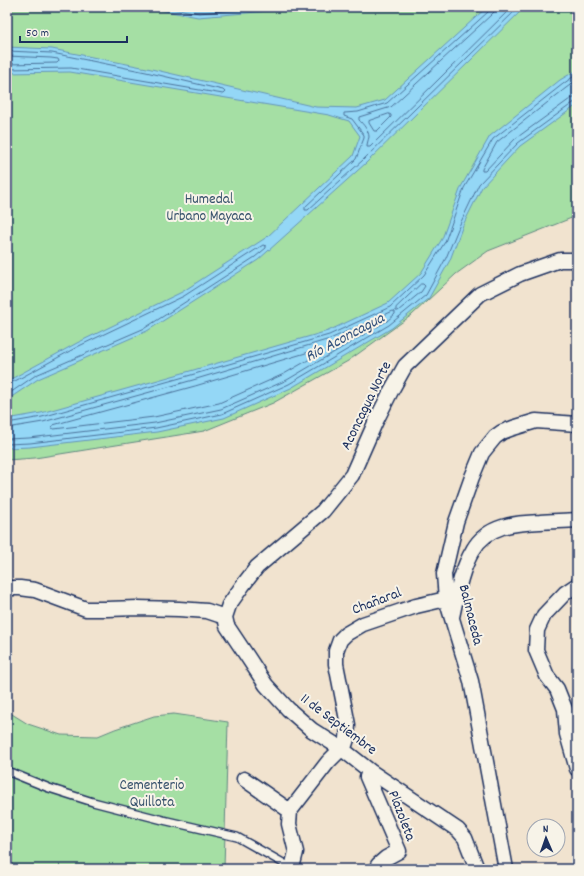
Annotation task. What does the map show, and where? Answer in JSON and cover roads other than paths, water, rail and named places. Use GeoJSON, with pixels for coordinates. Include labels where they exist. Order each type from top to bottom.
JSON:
{"type":"FeatureCollection","features":[{"type":"Feature","properties":{"kind":"street","name":"Aconcagua Norte"},"geometry":{"type":"LineString","coordinates":[[226,617],[229,606],[257,567],[323,510],[352,475],[384,404],[405,366],[480,294],[520,274],[560,260],[577,260]]}},
{"type":"Feature","properties":{"kind":"street","name":"Balmaceda"},"geometry":{"type":"LineString","coordinates":[[506,869],[471,681],[446,599],[444,574],[456,522],[472,476],[482,453],[495,437],[502,432],[536,422],[577,424]]}},
{"type":"Feature","properties":{"kind":"street"},"geometry":{"type":"LineString","coordinates":[[452,618],[459,586],[467,561],[474,548],[485,536],[496,529],[512,524],[577,520]]}},
{"type":"Feature","properties":{"kind":"street"},"geometry":{"type":"LineString","coordinates":[[577,585],[565,592],[544,615],[537,630],[536,650],[547,676],[557,689],[565,709],[567,734],[577,769]]}},
{"type":"Feature","properties":{"kind":"street"},"geometry":{"type":"LineString","coordinates":[[7,588],[35,590],[86,609],[179,609],[207,612],[226,617]]}},
{"type":"Feature","properties":{"kind":"street","name":"Chañaral"},"geometry":{"type":"LineString","coordinates":[[342,749],[345,745],[348,725],[336,664],[336,651],[340,640],[346,634],[363,624],[416,606],[446,599]]}},
{"type":"Feature","properties":{"kind":"street","name":"11 de Septiembre"},"geometry":{"type":"LineString","coordinates":[[226,617],[227,626],[246,656],[266,685],[288,709],[312,730],[342,749],[370,771],[458,830],[465,838],[477,869]]}},
{"type":"Feature","properties":{"kind":"street"},"geometry":{"type":"LineString","coordinates":[[293,868],[296,852],[289,824],[290,811],[328,762],[342,749]]}},
{"type":"Feature","properties":{"kind":"street","name":"Plazoleta"},"geometry":{"type":"LineString","coordinates":[[370,771],[367,777],[399,851],[386,858],[378,865]]}},
{"type":"Feature","properties":{"kind":"street"},"geometry":{"type":"LineString","coordinates":[[244,779],[290,811]]}},
{"type":"Feature","properties":{"kind":"lane"},"geometry":{"type":"LineString","coordinates":[[7,771],[49,788],[93,802],[237,837],[293,868]]}},
{"type":"Feature","properties":{"kind":"water"},"geometry":{"type":"Polygon","coordinates":[[[143,7],[287,7],[281,10],[198,17],[143,7]]]}},
{"type":"Feature","properties":{"kind":"water"},"geometry":{"type":"Polygon","coordinates":[[[487,7],[525,7],[366,163],[258,260],[147,331],[38,379],[7,400],[7,380],[77,343],[182,292],[267,237],[353,156],[360,136],[349,121],[329,115],[70,72],[7,73],[7,47],[52,49],[147,68],[316,107],[357,108],[385,100],[487,7]]]}},
{"type":"Feature","properties":{"kind":"water","name":"Río Aconcagua"},"geometry":{"type":"Polygon","coordinates":[[[577,70],[577,105],[520,146],[482,187],[463,225],[450,260],[429,298],[392,328],[291,388],[224,418],[157,432],[30,447],[7,448],[7,419],[41,413],[328,331],[388,303],[421,273],[442,239],[461,187],[490,136],[560,80],[577,70]]]}},
{"type":"Feature","properties":{"kind":"park label","name":"Humedal Urbano Mayaca"},"geometry":{"type":"Point","coordinates":[209,208]}},
{"type":"Feature","properties":{"kind":"park label","name":"Cementerio Quillota"},"geometry":{"type":"Point","coordinates":[152,794]}}]}
